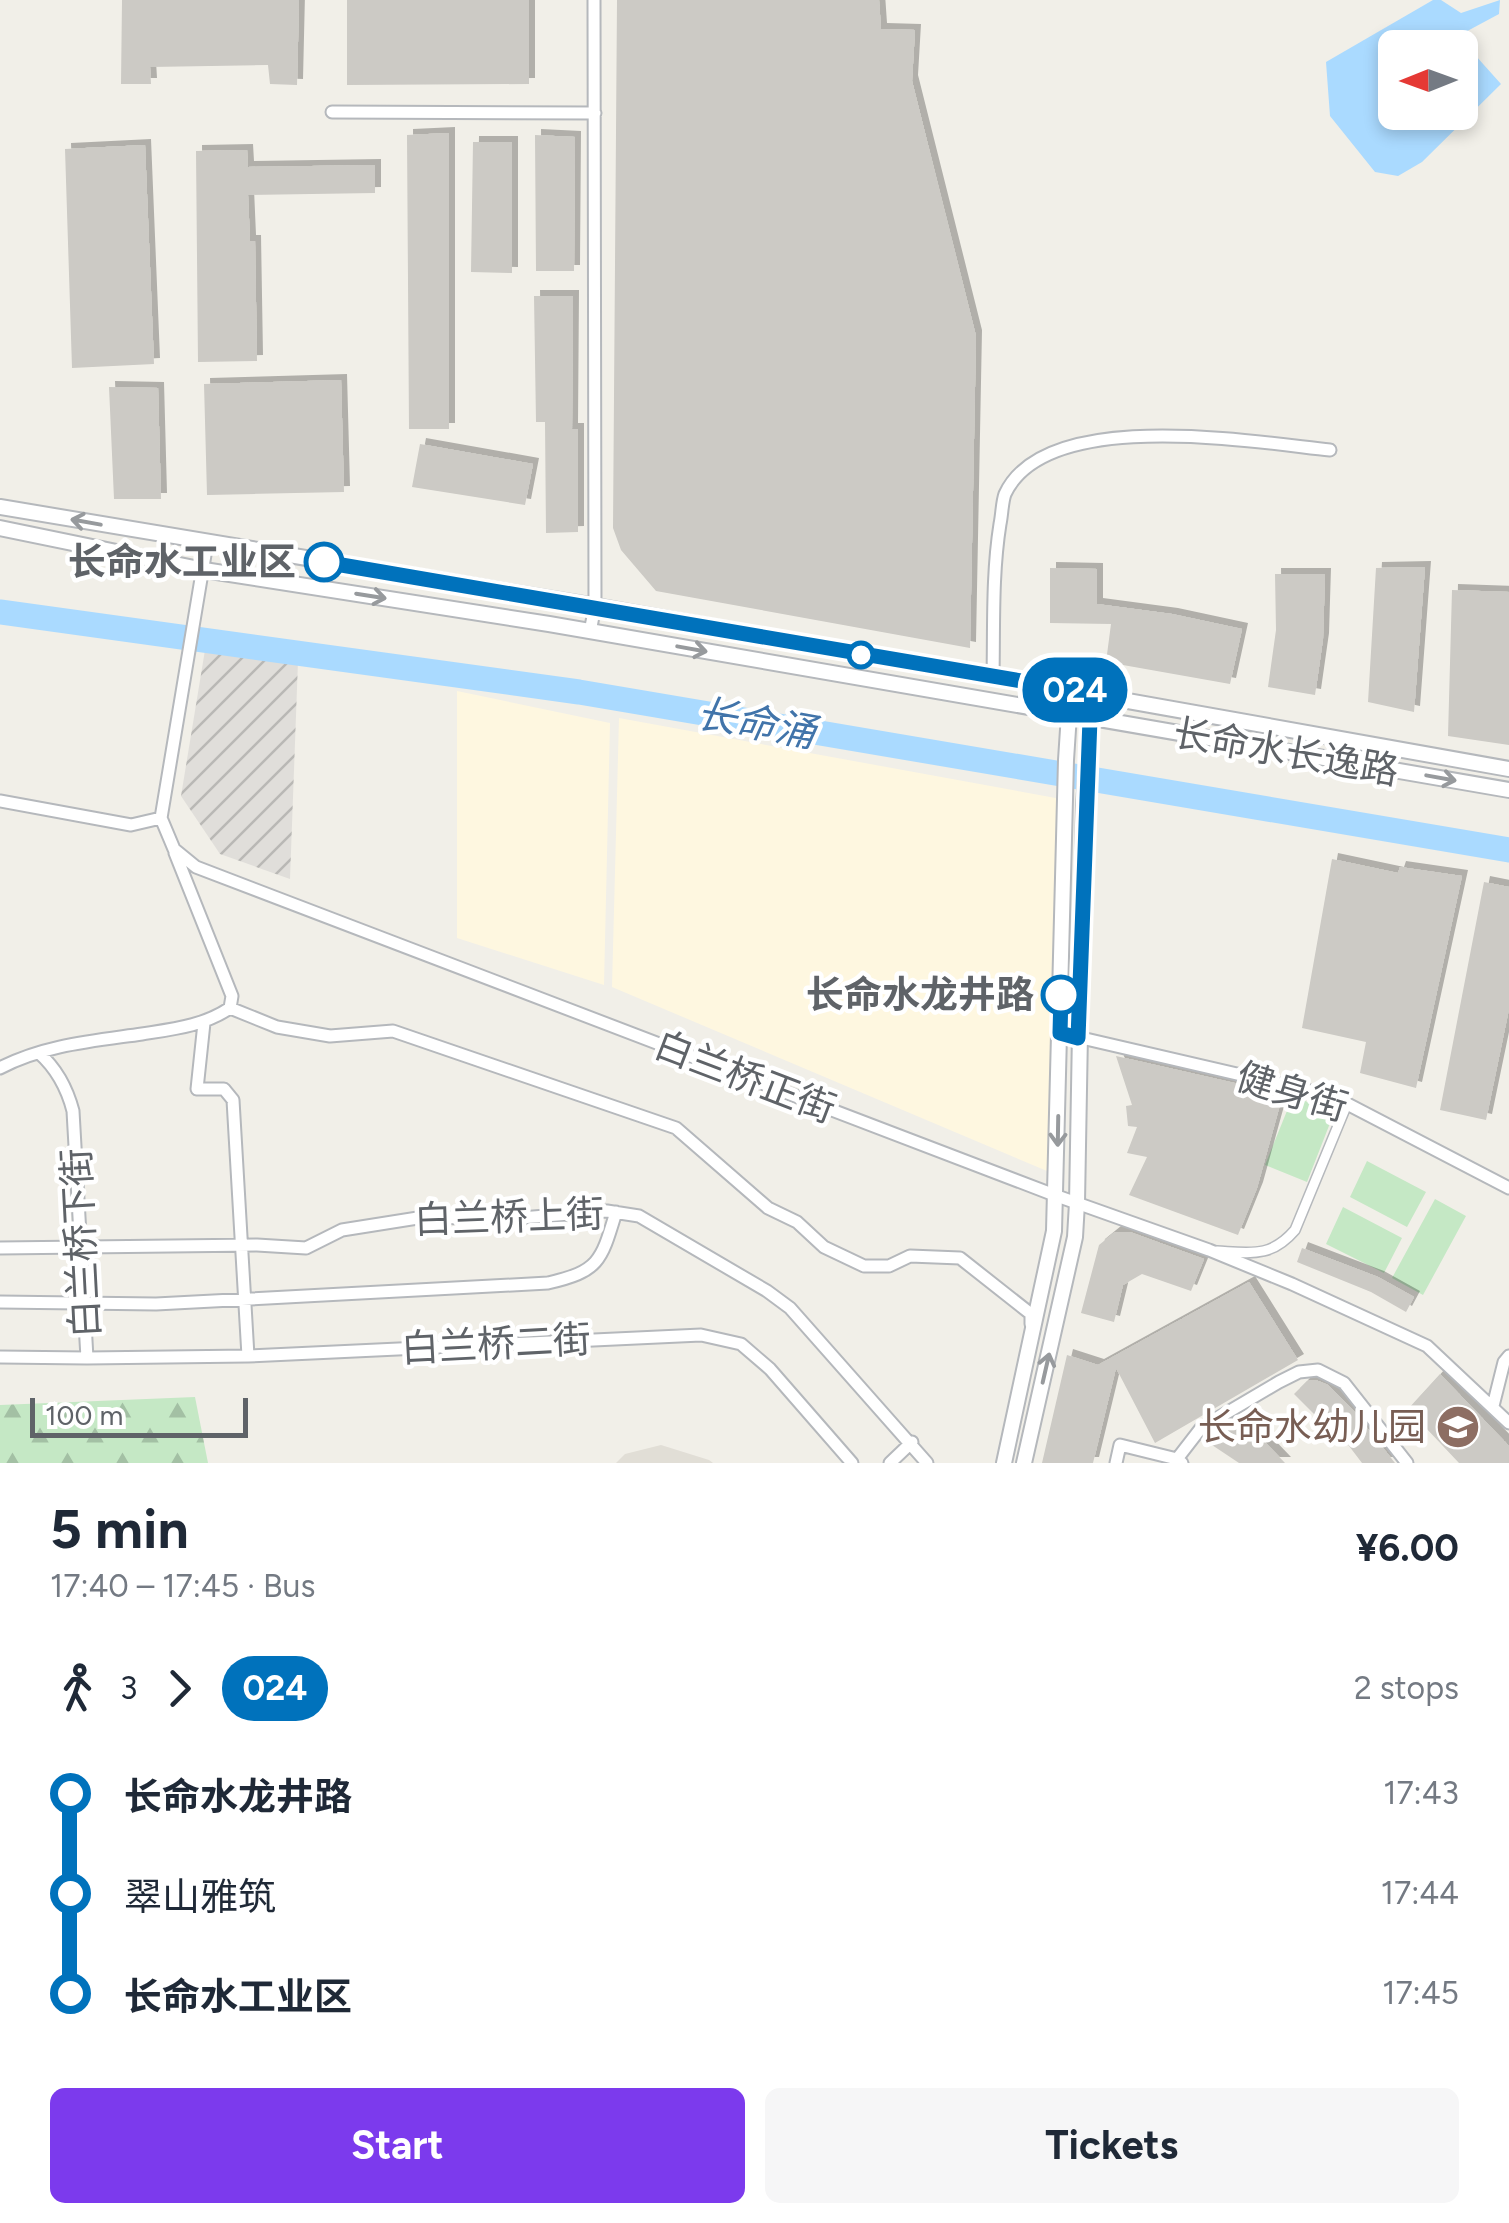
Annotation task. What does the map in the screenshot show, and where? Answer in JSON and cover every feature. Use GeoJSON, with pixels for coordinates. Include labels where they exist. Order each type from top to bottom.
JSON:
{"type":"FeatureCollection","features":[{"type":"Feature","properties":{"kind":"street"},"geometry":{"type":"LineString","coordinates":[[590,632],[595,606],[594,0]]}},
{"type":"Feature","properties":{"kind":"street"},"geometry":{"type":"LineString","coordinates":[[332,112],[595,113]]}},
{"type":"Feature","properties":{"kind":"street"},"geometry":{"type":"LineString","coordinates":[[993,677],[996,550],[1005,494],[1034,460],[1096,438],[1213,438],[1330,450]]}},
{"type":"Feature","properties":{"kind":"street","name":"长命水长逸路"},"geometry":{"type":"LineString","coordinates":[[0,508],[595,606],[1509,769]]}},
{"type":"Feature","properties":{"kind":"street","name":"长命水长逸路"},"geometry":{"type":"LineString","coordinates":[[0,528],[204,570],[590,632],[1509,790]]}},
{"type":"Feature","properties":{"kind":"street"},"geometry":{"type":"LineString","coordinates":[[207,543],[161,818],[232,996],[230,1008]]}},
{"type":"Feature","properties":{"kind":"street"},"geometry":{"type":"LineString","coordinates":[[1004,1463],[1054,1231],[1066,760],[1069,714],[1078,691]]}},
{"type":"Feature","properties":{"kind":"street"},"geometry":{"type":"LineString","coordinates":[[1024,1463],[1075,1237],[1084,806],[1090,719],[1078,691]]}},
{"type":"Feature","properties":{"kind":"street"},"geometry":{"type":"LineString","coordinates":[[0,801],[131,825],[161,818]]}},
{"type":"Feature","properties":{"kind":"street","name":"白兰桥正街"},"geometry":{"type":"LineString","coordinates":[[174,849],[196,867],[1077,1204],[1209,1250],[1427,1346],[1509,1424]]}},
{"type":"Feature","properties":{"kind":"street"},"geometry":{"type":"LineString","coordinates":[[0,1068],[68,1044],[204,1023],[230,1008]]}},
{"type":"Feature","properties":{"kind":"street"},"geometry":{"type":"LineString","coordinates":[[230,1008],[277,1027],[330,1036],[393,1031],[676,1128],[768,1208],[797,1222],[824,1247],[864,1266],[890,1266],[910,1256],[960,1258],[1030,1314],[1032,1335]]}},
{"type":"Feature","properties":{"kind":"street"},"geometry":{"type":"LineString","coordinates":[[204,1023],[197,1088],[224,1090],[234,1100],[248,1356]]}},
{"type":"Feature","properties":{"kind":"street","name":"健身街"},"geometry":{"type":"LineString","coordinates":[[1060,1033],[1332,1096],[1509,1188]]}},
{"type":"Feature","properties":{"kind":"street","name":"白兰桥下街"},"geometry":{"type":"LineString","coordinates":[[0,1358],[87,1358],[74,1111],[68,1092],[39,1052]]}},
{"type":"Feature","properties":{"kind":"street"},"geometry":{"type":"LineString","coordinates":[[1209,1250],[1266,1252],[1283,1245],[1295,1230],[1347,1104]]}},
{"type":"Feature","properties":{"kind":"street"},"geometry":{"type":"LineString","coordinates":[[0,1302],[156,1304],[548,1283],[582,1274],[600,1259],[616,1212]]}},
{"type":"Feature","properties":{"kind":"street","name":"白兰桥上街"},"geometry":{"type":"LineString","coordinates":[[0,1248],[306,1248],[342,1230],[424,1217],[507,1218],[616,1212],[639,1216],[790,1308],[927,1463]]}},
{"type":"Feature","properties":{"kind":"street","name":"白兰桥二街"},"geometry":{"type":"LineString","coordinates":[[87,1358],[248,1356],[701,1335],[741,1344],[770,1369],[852,1463]]}},
{"type":"Feature","properties":{"kind":"street"},"geometry":{"type":"LineString","coordinates":[[1490,1403],[1509,1356]]}},
{"type":"Feature","properties":{"kind":"street"},"geometry":{"type":"LineString","coordinates":[[1116,1463],[1120,1445],[1179,1461],[1201,1428],[1299,1372],[1318,1370],[1344,1383],[1407,1463]]}},
{"type":"Feature","properties":{"kind":"street"},"geometry":{"type":"LineString","coordinates":[[890,1463],[912,1442]]}},
{"type":"Feature","properties":{"kind":"shaded area"},"geometry":{"type":"Polygon","coordinates":[[[205,650],[298,661],[290,879],[220,854],[181,796],[205,650]]]}},
{"type":"Feature","properties":{"kind":"shaded area"},"geometry":{"type":"Polygon","coordinates":[[[457,691],[610,723],[604,985],[457,938],[457,691]]]}},
{"type":"Feature","properties":{"kind":"shaded area"},"geometry":{"type":"Polygon","coordinates":[[[619,718],[1061,799],[1047,1171],[612,987],[619,718]]]}},
{"type":"Feature","properties":{"kind":"shaded area"},"geometry":{"type":"Polygon","coordinates":[[[661,1445],[713,1463],[616,1463],[625,1454],[661,1445]]]}},
{"type":"Feature","properties":{"kind":"green space"},"geometry":{"type":"Polygon","coordinates":[[[1293,1096],[1334,1113],[1307,1182],[1265,1165],[1293,1096]]]}},
{"type":"Feature","properties":{"kind":"green space"},"geometry":{"type":"Polygon","coordinates":[[[1367,1161],[1426,1192],[1407,1227],[1350,1197],[1367,1161]]]}},
{"type":"Feature","properties":{"kind":"green space"},"geometry":{"type":"Polygon","coordinates":[[[1435,1199],[1466,1216],[1423,1295],[1392,1278],[1435,1199]]]}},
{"type":"Feature","properties":{"kind":"green space"},"geometry":{"type":"Polygon","coordinates":[[[1343,1207],[1402,1238],[1384,1273],[1326,1244],[1343,1207]]]}},
{"type":"Feature","properties":{"kind":"green space"},"geometry":{"type":"Polygon","coordinates":[[[195,1397],[208,1463],[0,1463],[0,1405],[195,1397]]]}},
{"type":"Feature","properties":{"kind":"water"},"geometry":{"type":"Polygon","coordinates":[[[1433,0],[1441,0],[1461,13],[1500,0],[1499,14],[1469,30],[1381,30],[1433,0]]]}},
{"type":"Feature","properties":{"kind":"water"},"geometry":{"type":"Polygon","coordinates":[[[1378,32],[1378,130],[1454,130],[1422,162],[1398,176],[1375,172],[1330,116],[1326,62],[1378,32]]]}},
{"type":"Feature","properties":{"kind":"water"},"geometry":{"type":"Polygon","coordinates":[[[1478,58],[1501,84],[1478,107],[1478,58]]]}},
{"type":"Feature","properties":{"kind":"building"},"geometry":{"type":"Polygon","coordinates":[[[122,0],[299,0],[297,85],[270,84],[268,65],[150,67],[151,84],[121,84],[122,0]]]}},
{"type":"Feature","properties":{"kind":"building"},"geometry":{"type":"Polygon","coordinates":[[[347,0],[529,0],[529,84],[347,85],[347,0]]]}},
{"type":"Feature","properties":{"kind":"building"},"geometry":{"type":"Polygon","coordinates":[[[617,0],[879,0],[881,29],[915,30],[912,81],[976,336],[970,648],[656,591],[621,550],[613,528],[617,0]]]}},
{"type":"Feature","properties":{"kind":"building"},"geometry":{"type":"Polygon","coordinates":[[[449,133],[449,429],[409,429],[407,135],[449,133]]]}},
{"type":"Feature","properties":{"kind":"building"},"geometry":{"type":"Polygon","coordinates":[[[535,135],[575,137],[574,271],[536,271],[535,135]]]}},
{"type":"Feature","properties":{"kind":"building"},"geometry":{"type":"Polygon","coordinates":[[[473,142],[512,142],[512,273],[471,272],[473,142]]]}},
{"type":"Feature","properties":{"kind":"building"},"geometry":{"type":"Polygon","coordinates":[[[145,145],[154,364],[72,368],[65,149],[145,145]]]}},
{"type":"Feature","properties":{"kind":"building"},"geometry":{"type":"Polygon","coordinates":[[[247,150],[248,167],[375,165],[375,193],[248,195],[250,241],[255,241],[257,361],[198,362],[196,151],[247,150]]]}},
{"type":"Feature","properties":{"kind":"building"},"geometry":{"type":"Polygon","coordinates":[[[534,296],[573,296],[572,429],[578,429],[578,532],[546,533],[545,422],[536,422],[534,296]]]}},
{"type":"Feature","properties":{"kind":"building"},"geometry":{"type":"Polygon","coordinates":[[[341,380],[344,492],[207,495],[204,384],[341,380]]]}},
{"type":"Feature","properties":{"kind":"building"},"geometry":{"type":"Polygon","coordinates":[[[109,387],[158,388],[161,499],[114,499],[109,387]]]}},
{"type":"Feature","properties":{"kind":"building"},"geometry":{"type":"Polygon","coordinates":[[[420,444],[533,464],[525,505],[412,487],[420,444]]]}},
{"type":"Feature","properties":{"kind":"building"},"geometry":{"type":"Polygon","coordinates":[[[1425,567],[1414,712],[1368,702],[1376,568],[1425,567]]]}},
{"type":"Feature","properties":{"kind":"building"},"geometry":{"type":"Polygon","coordinates":[[[1050,568],[1097,569],[1097,604],[1242,629],[1230,684],[1106,662],[1111,624],[1050,623],[1050,568]]]}},
{"type":"Feature","properties":{"kind":"building"},"geometry":{"type":"Polygon","coordinates":[[[1275,574],[1325,574],[1323,639],[1315,695],[1268,687],[1276,630],[1275,574]]]}},
{"type":"Feature","properties":{"kind":"building"},"geometry":{"type":"Polygon","coordinates":[[[1452,590],[1509,592],[1509,745],[1448,736],[1452,590]]]}},
{"type":"Feature","properties":{"kind":"building"},"geometry":{"type":"Polygon","coordinates":[[[1332,859],[1398,873],[1400,867],[1462,876],[1416,1088],[1360,1073],[1366,1042],[1302,1028],[1332,859]]]}},
{"type":"Feature","properties":{"kind":"building"},"geometry":{"type":"Polygon","coordinates":[[[1484,882],[1509,887],[1509,1009],[1486,1120],[1440,1110],[1484,882]]]}},
{"type":"Feature","properties":{"kind":"building"},"geometry":{"type":"Polygon","coordinates":[[[1116,1056],[1283,1094],[1257,1188],[1238,1235],[1129,1195],[1147,1157],[1127,1153],[1137,1127],[1128,1126],[1126,1106],[1132,1105],[1116,1056]]]}},
{"type":"Feature","properties":{"kind":"building"},"geometry":{"type":"Polygon","coordinates":[[[1115,1232],[1130,1232],[1204,1259],[1191,1291],[1142,1274],[1123,1285],[1114,1322],[1081,1313],[1099,1245],[1115,1232]]]}},
{"type":"Feature","properties":{"kind":"building"},"geometry":{"type":"Polygon","coordinates":[[[1302,1248],[1378,1277],[1414,1297],[1406,1312],[1371,1292],[1297,1262],[1302,1248]]]}},
{"type":"Feature","properties":{"kind":"building"},"geometry":{"type":"Polygon","coordinates":[[[1249,1282],[1298,1360],[1155,1443],[1116,1368],[1093,1463],[1042,1463],[1067,1355],[1098,1365],[1249,1282]]]}},
{"type":"Feature","properties":{"kind":"building","name":"长命水幼儿园"},"geometry":{"type":"Polygon","coordinates":[[[1440,1374],[1509,1446],[1509,1463],[1459,1463],[1408,1409],[1440,1374]]]}},
{"type":"Feature","properties":{"kind":"building"},"geometry":{"type":"Polygon","coordinates":[[[1307,1381],[1328,1385],[1353,1410],[1395,1463],[1362,1463],[1333,1425],[1329,1429],[1294,1394],[1307,1381]]]}},
{"type":"Feature","properties":{"kind":"building"},"geometry":{"type":"Polygon","coordinates":[[[1229,1422],[1264,1441],[1285,1463],[1239,1463],[1209,1443],[1215,1430],[1229,1422]]]}},
{"type":"Feature","properties":{"kind":"waterway","name":"长命涌"},"geometry":{"type":"LineString","coordinates":[[0,612],[579,692],[1509,850]]}},
{"type":"Feature","properties":{"kind":"bus line","name":"024"},"geometry":{"type":"LineString","coordinates":[[324,562],[1080,691],[1090,719],[1078,1038],[1060,1033],[1061,995]]}},
{"type":"Feature","properties":{"kind":"place","name":"长命水工业区"},"geometry":{"type":"Point","coordinates":[324,562]}},
{"type":"Feature","properties":{"kind":"place","name":"长命水龙井路"},"geometry":{"type":"Point","coordinates":[1061,995]}},
{"type":"Feature","properties":{"kind":"place","name":"长命水幼儿园"},"geometry":{"type":"Point","coordinates":[1458,1427]}}]}
